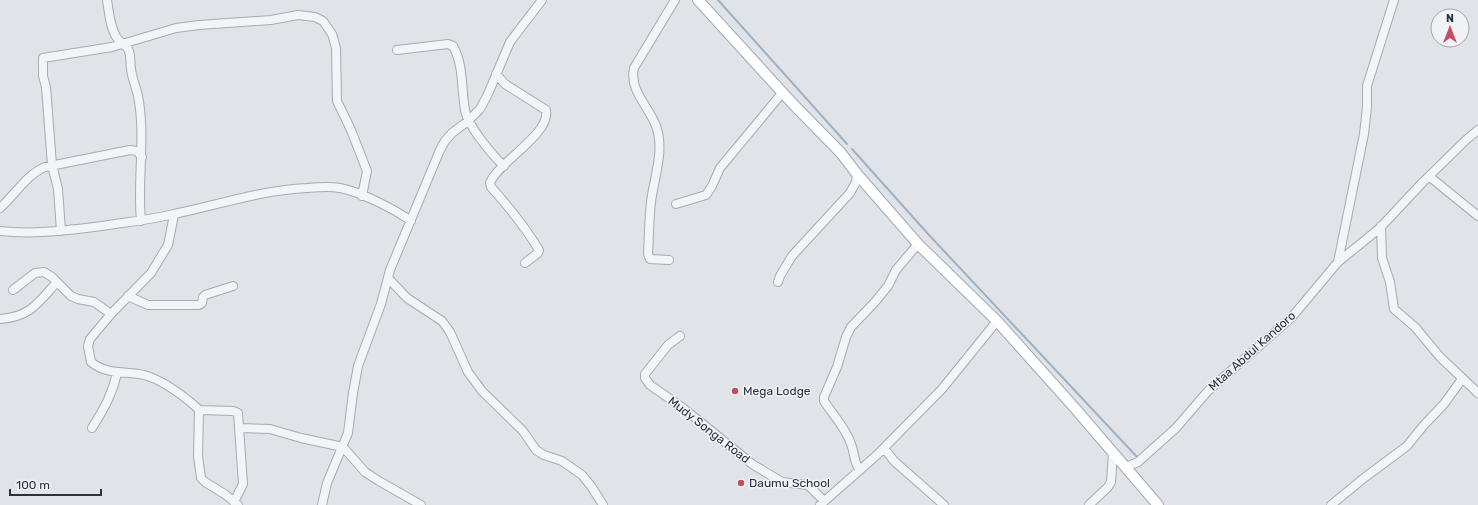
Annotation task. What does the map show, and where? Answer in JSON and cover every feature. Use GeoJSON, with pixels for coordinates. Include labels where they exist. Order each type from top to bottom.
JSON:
{"type":"FeatureCollection","features":[{"type":"Feature","properties":{"kind":"main road"},"geometry":{"type":"LineString","coordinates":[[698,0],[841,153],[857,174],[918,244],[997,321],[1126,467],[1157,505]]}},
{"type":"Feature","properties":{"kind":"street"},"geometry":{"type":"LineString","coordinates":[[107,0],[113,29],[117,39],[124,44],[130,53],[131,70],[138,97],[142,131],[140,182],[141,220]]}},
{"type":"Feature","properties":{"kind":"street"},"geometry":{"type":"LineString","coordinates":[[322,505],[327,483],[348,433],[358,366],[381,304],[398,250],[411,221],[414,210],[445,140],[468,121],[485,102],[510,42],[542,0]]}},
{"type":"Feature","properties":{"kind":"street"},"geometry":{"type":"LineString","coordinates":[[669,260],[650,259],[648,254],[651,201],[658,169],[659,137],[656,125],[640,99],[633,73],[634,68],[675,0]]}},
{"type":"Feature","properties":{"kind":"street"},"geometry":{"type":"LineString","coordinates":[[1338,262],[1364,134],[1367,106],[1367,86],[1394,0]]}},
{"type":"Feature","properties":{"kind":"street"},"geometry":{"type":"LineString","coordinates":[[61,231],[58,189],[52,165],[46,87],[43,76],[43,58],[112,47],[176,28],[199,25],[271,20],[298,15],[315,16],[323,22],[332,34],[336,48],[337,101],[351,130],[367,171],[362,196]]}},
{"type":"Feature","properties":{"kind":"street"},"geometry":{"type":"LineString","coordinates":[[112,47],[117,39]]}},
{"type":"Feature","properties":{"kind":"street"},"geometry":{"type":"LineString","coordinates":[[397,50],[448,44],[453,46],[460,63],[465,110],[468,121],[497,160],[504,166]]}},
{"type":"Feature","properties":{"kind":"street"},"geometry":{"type":"LineString","coordinates":[[496,74],[505,84],[546,110],[547,114],[540,129],[491,180],[491,187],[528,232],[539,250],[538,253],[525,264]]}},
{"type":"Feature","properties":{"kind":"street"},"geometry":{"type":"LineString","coordinates":[[676,204],[706,195],[720,168],[783,92]]}},
{"type":"Feature","properties":{"kind":"street","name":"Mtaa Abdul Kandoro"},"geometry":{"type":"LineString","coordinates":[[1126,467],[1138,462],[1176,428],[1208,391],[1292,317],[1338,262],[1381,226],[1467,138],[1478,130]]}},
{"type":"Feature","properties":{"kind":"street"},"geometry":{"type":"LineString","coordinates":[[0,208],[38,170],[52,165],[130,150],[137,151],[142,157]]}},
{"type":"Feature","properties":{"kind":"street"},"geometry":{"type":"LineString","coordinates":[[778,282],[792,256],[850,193],[856,182],[857,174]]}},
{"type":"Feature","properties":{"kind":"street"},"geometry":{"type":"LineString","coordinates":[[1430,177],[1478,216]]}},
{"type":"Feature","properties":{"kind":"street"},"geometry":{"type":"LineString","coordinates":[[0,231],[17,233],[61,231],[141,220],[174,215],[242,198],[292,188],[317,187],[340,188],[397,211],[411,221]]}},
{"type":"Feature","properties":{"kind":"street"},"geometry":{"type":"LineString","coordinates":[[397,211],[414,210]]}},
{"type":"Feature","properties":{"kind":"street"},"geometry":{"type":"LineString","coordinates":[[174,215],[168,245],[151,273],[111,314],[90,339],[89,352],[91,362],[102,370],[117,373],[144,375],[157,380],[188,400],[199,410],[236,411],[238,413],[243,484],[236,503],[201,478],[198,456],[199,410]]}},
{"type":"Feature","properties":{"kind":"street"},"geometry":{"type":"LineString","coordinates":[[1381,226],[1382,258],[1390,282],[1394,309],[1415,327],[1440,357],[1478,393]]}},
{"type":"Feature","properties":{"kind":"street"},"geometry":{"type":"LineString","coordinates":[[860,470],[854,461],[851,444],[843,428],[824,401],[824,397],[837,367],[846,337],[851,327],[874,304],[888,286],[896,270],[918,244]]}},
{"type":"Feature","properties":{"kind":"street"},"geometry":{"type":"LineString","coordinates":[[13,290],[35,273],[44,272],[52,276],[71,296],[94,302],[111,314]]}},
{"type":"Feature","properties":{"kind":"street"},"geometry":{"type":"LineString","coordinates":[[388,278],[407,298],[442,321],[450,332],[468,372],[482,391],[523,431],[536,450],[544,455],[562,461],[582,475],[591,486],[602,505]]}},
{"type":"Feature","properties":{"kind":"street"},"geometry":{"type":"LineString","coordinates":[[0,320],[22,316],[31,310],[57,282]]}},
{"type":"Feature","properties":{"kind":"street"},"geometry":{"type":"LineString","coordinates":[[128,296],[148,305],[199,305],[202,303],[205,295],[232,286]]}},
{"type":"Feature","properties":{"kind":"street"},"geometry":{"type":"LineString","coordinates":[[825,502],[878,454],[942,389],[997,321]]}},
{"type":"Feature","properties":{"kind":"street","name":"Mudy Songa Road"},"geometry":{"type":"LineString","coordinates":[[680,336],[668,345],[645,374],[645,378],[650,386],[683,408],[752,464],[782,482],[808,485],[825,502]]}},
{"type":"Feature","properties":{"kind":"street"},"geometry":{"type":"LineString","coordinates":[[92,428],[107,404],[113,390],[117,373]]}},
{"type":"Feature","properties":{"kind":"street"},"geometry":{"type":"LineString","coordinates":[[1331,505],[1407,446],[1444,404],[1462,379]]}},
{"type":"Feature","properties":{"kind":"street"},"geometry":{"type":"LineString","coordinates":[[239,428],[270,429],[301,438],[343,447],[365,472],[420,505]]}},
{"type":"Feature","properties":{"kind":"street"},"geometry":{"type":"LineString","coordinates":[[884,448],[894,461],[944,505]]}},
{"type":"Feature","properties":{"kind":"street"},"geometry":{"type":"LineString","coordinates":[[1089,505],[1108,487],[1111,482],[1113,453]]}},
{"type":"Feature","properties":{"kind":"waterway"},"geometry":{"type":"LineString","coordinates":[[718,0],[847,144]]}},
{"type":"Feature","properties":{"kind":"waterway"},"geometry":{"type":"LineString","coordinates":[[852,149],[929,235],[1138,458]]}},
{"type":"Feature","properties":{"kind":"place","name":"Mega Lodge"},"geometry":{"type":"Point","coordinates":[735,391]}},
{"type":"Feature","properties":{"kind":"place","name":"Daumu School"},"geometry":{"type":"Point","coordinates":[741,483]}}]}
